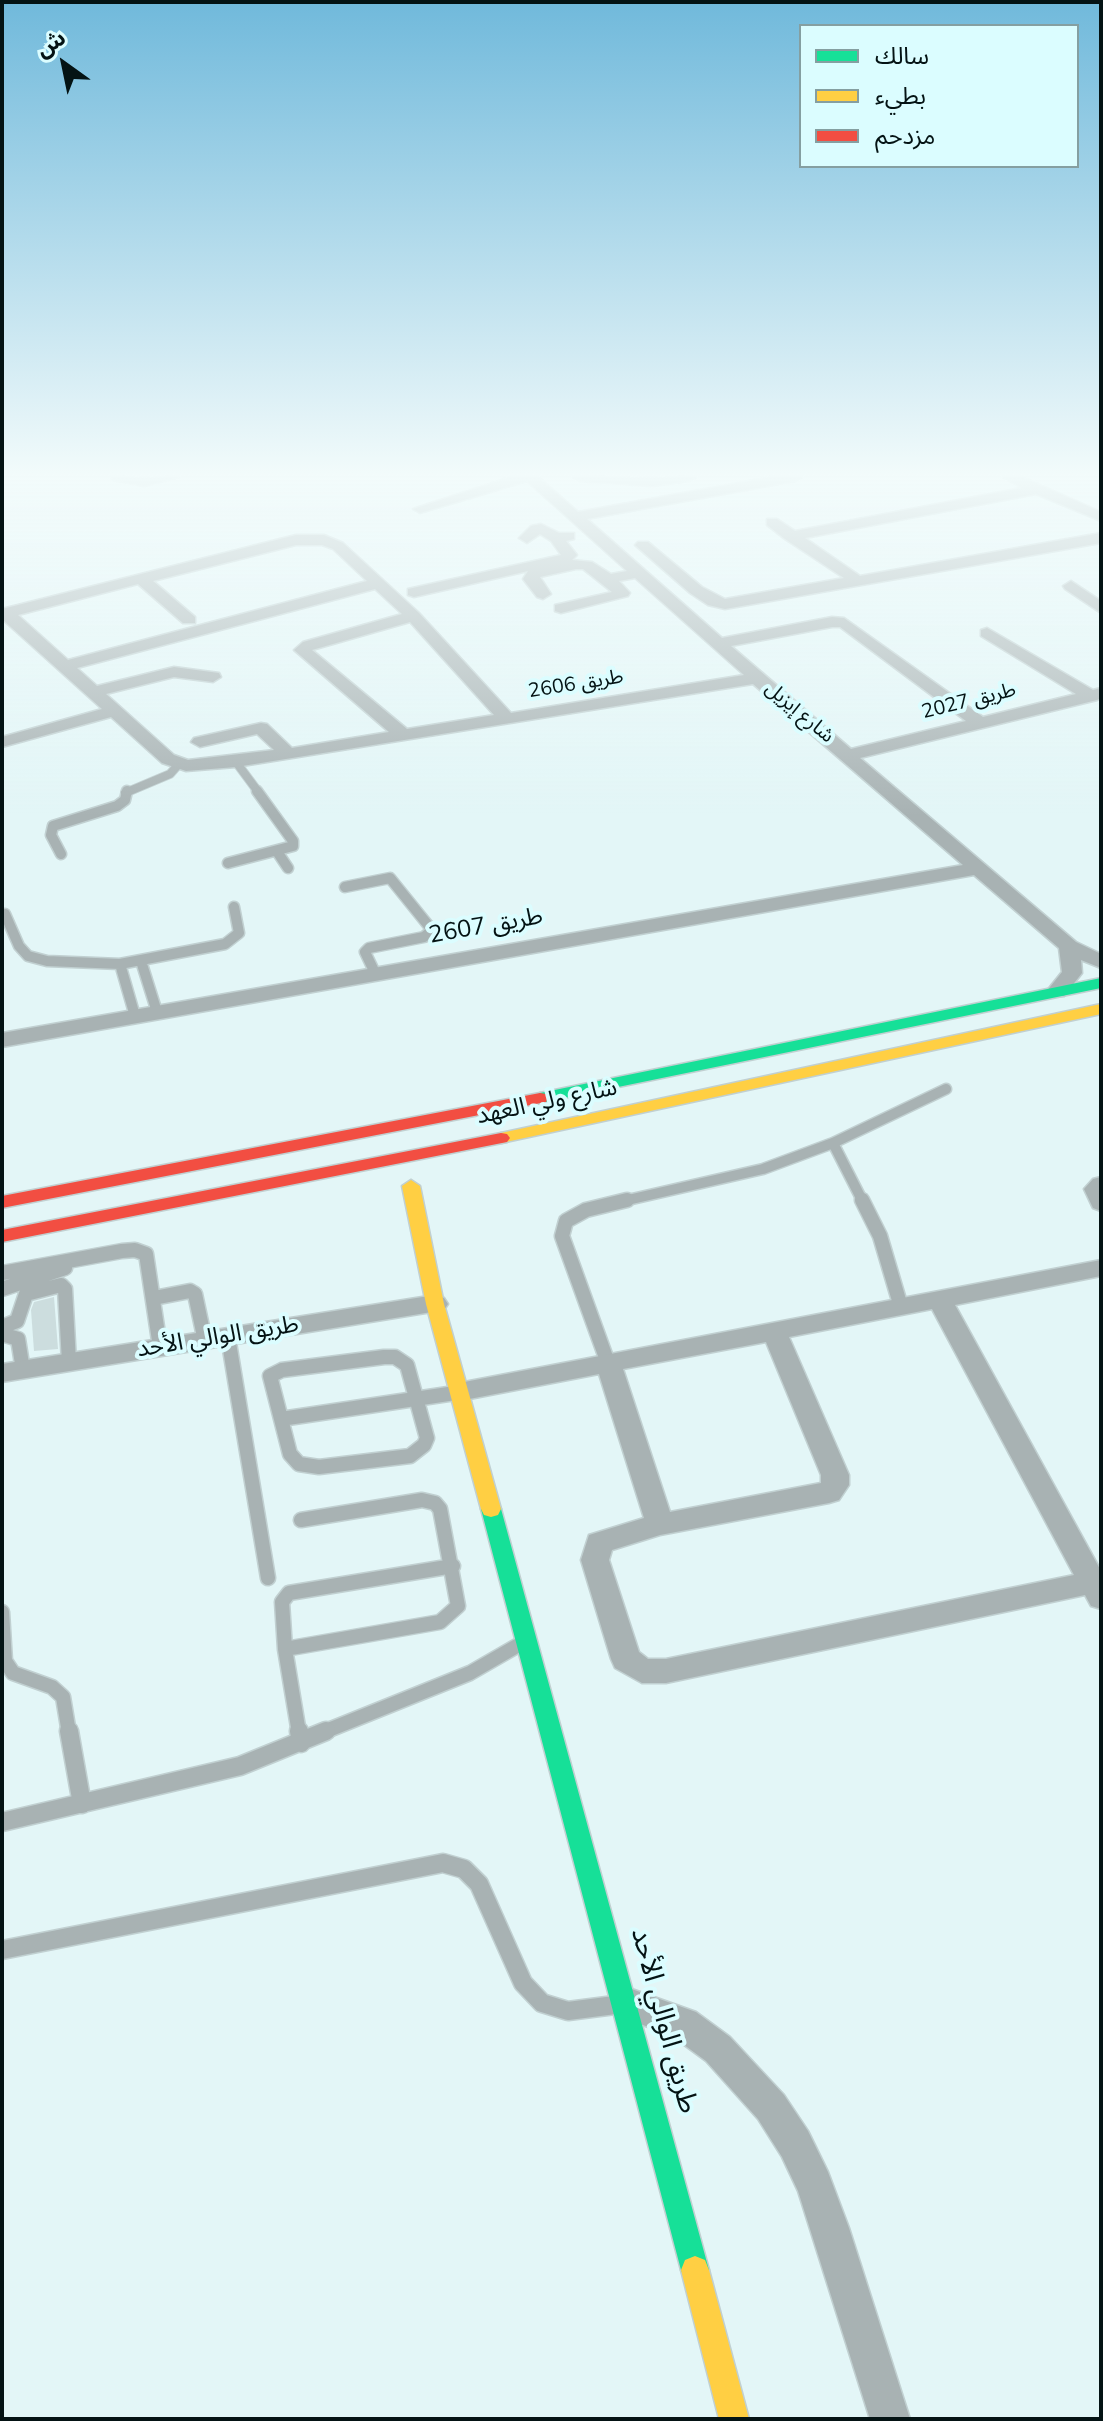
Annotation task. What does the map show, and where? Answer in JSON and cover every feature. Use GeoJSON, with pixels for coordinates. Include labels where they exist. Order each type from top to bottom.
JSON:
{"type":"FeatureCollection","features":[{"type":"Feature","properties":{"kind":"main road","name":"شارع ولي العهد"},"geometry":{"type":"LineString","coordinates":[[2,1202],[419,1123],[1101,983]]}},
{"type":"Feature","properties":{"kind":"main road","name":"شارع ولي العهد"},"geometry":{"type":"LineString","coordinates":[[2,1236],[406,1158],[1101,1009]]}},
{"type":"Feature","properties":{"kind":"main road","name":"طريق الوالي الأحد"},"geometry":{"type":"LineString","coordinates":[[411,1186],[435,1304],[626,2003],[734,2419]]}},
{"type":"Feature","properties":{"kind":"main road"},"geometry":{"type":"LineString","coordinates":[[2,1212],[44,1202],[85,1187]]}},
{"type":"Feature","properties":{"kind":"street"},"geometry":{"type":"LineString","coordinates":[[4,613],[97,590]]}},
{"type":"Feature","properties":{"kind":"street"},"geometry":{"type":"LineString","coordinates":[[154,590],[189,620]]}},
{"type":"Feature","properties":{"kind":"street"},"geometry":{"type":"LineString","coordinates":[[64,666],[352,590]]}},
{"type":"Feature","properties":{"kind":"street"},"geometry":{"type":"LineString","coordinates":[[385,590],[506,718]]}},
{"type":"Feature","properties":{"kind":"street"},"geometry":{"type":"LineString","coordinates":[[414,592],[423,590]]}},
{"type":"Feature","properties":{"kind":"street"},"geometry":{"type":"LineString","coordinates":[[540,590],[543,594]]}},
{"type":"Feature","properties":{"kind":"street"},"geometry":{"type":"LineString","coordinates":[[561,608],[611,598],[622,593],[619,590]]}},
{"type":"Feature","properties":{"kind":"street","name":"شارع إيزيل"},"geometry":{"type":"LineString","coordinates":[[656,590],[1069,946],[1101,962]]}},
{"type":"Feature","properties":{"kind":"street"},"geometry":{"type":"LineString","coordinates":[[663,596],[696,590],[714,602],[725,604],[806,590]]}},
{"type":"Feature","properties":{"kind":"street"},"geometry":{"type":"LineString","coordinates":[[1076,590],[1101,608]]}},
{"type":"Feature","properties":{"kind":"street"},"geometry":{"type":"LineString","coordinates":[[4,613],[178,765]]}},
{"type":"Feature","properties":{"kind":"street"},"geometry":{"type":"LineString","coordinates":[[402,734],[302,650],[309,645],[413,616]]}},
{"type":"Feature","properties":{"kind":"street"},"geometry":{"type":"LineString","coordinates":[[718,644],[832,622],[844,623],[979,722]]}},
{"type":"Feature","properties":{"kind":"street"},"geometry":{"type":"LineString","coordinates":[[987,633],[1096,695]]}},
{"type":"Feature","properties":{"kind":"street"},"geometry":{"type":"LineString","coordinates":[[94,692],[174,672],[213,677]]}},
{"type":"Feature","properties":{"kind":"street","name":"طريق 2606"},"geometry":{"type":"LineString","coordinates":[[178,765],[236,762],[757,678]]}},
{"type":"Feature","properties":{"kind":"street","name":"طريق 2027"},"geometry":{"type":"LineString","coordinates":[[849,755],[1096,695]]}},
{"type":"Feature","properties":{"kind":"street"},"geometry":{"type":"LineString","coordinates":[[2,742],[114,711]]}},
{"type":"Feature","properties":{"kind":"street"},"geometry":{"type":"LineString","coordinates":[[200,742],[261,728],[287,753]]}},
{"type":"Feature","properties":{"kind":"street","name":"طريق 2607"},"geometry":{"type":"LineString","coordinates":[[2,1040],[980,868]]}},
{"type":"Feature","properties":{"kind":"street"},"geometry":{"type":"LineString","coordinates":[[1057,992],[1072,973],[1069,946]]}},
{"type":"Feature","properties":{"kind":"street"},"geometry":{"type":"LineString","coordinates":[[1101,1184],[1096,1189],[1101,1203]]}},
{"type":"Feature","properties":{"kind":"street"},"geometry":{"type":"LineString","coordinates":[[459,1392],[1101,1268]]}},
{"type":"Feature","properties":{"kind":"street"},"geometry":{"type":"LineString","coordinates":[[774,1331],[835,1475],[835,1485],[829,1493],[660,1524],[599,1543],[595,1560],[626,1659],[642,1671],[666,1671],[1096,1590],[940,1300]]}},
{"type":"Feature","properties":{"kind":"street","name":"طريق الوالي الأحد"},"geometry":{"type":"LineString","coordinates":[[12,1372],[435,1304]]}},
{"type":"Feature","properties":{"kind":"street"},"geometry":{"type":"LineString","coordinates":[[608,1363],[660,1524]]}},
{"type":"Feature","properties":{"kind":"street"},"geometry":{"type":"LineString","coordinates":[[626,2003],[684,2024],[718,2049],[746,2076],[787,2132],[815,2185],[890,2419]]}},
{"type":"Feature","properties":{"kind":"lane"},"geometry":{"type":"LineString","coordinates":[[228,863],[278,853],[293,846],[293,841],[236,762]]}},
{"type":"Feature","properties":{"kind":"lane"},"geometry":{"type":"LineString","coordinates":[[61,854],[51,835],[53,826],[117,806],[125,800],[125,792],[170,774],[178,765]]}},
{"type":"Feature","properties":{"kind":"lane"},"geometry":{"type":"LineString","coordinates":[[278,853],[288,868]]}},
{"type":"Feature","properties":{"kind":"lane"},"geometry":{"type":"LineString","coordinates":[[345,887],[390,878],[432,930],[424,937],[369,948],[365,952],[375,973]]}},
{"type":"Feature","properties":{"kind":"lane"},"geometry":{"type":"LineString","coordinates":[[5,914],[19,946],[28,956],[47,961],[120,964],[214,948],[233,939],[240,927],[234,907]]}},
{"type":"Feature","properties":{"kind":"lane"},"geometry":{"type":"LineString","coordinates":[[141,961],[157,1012]]}},
{"type":"Feature","properties":{"kind":"lane"},"geometry":{"type":"LineString","coordinates":[[120,964],[135,1016]]}},
{"type":"Feature","properties":{"kind":"lane"},"geometry":{"type":"LineString","coordinates":[[608,1363],[562,1236],[566,1221],[586,1210],[763,1169],[833,1143],[946,1089]]}},
{"type":"Feature","properties":{"kind":"lane"},"geometry":{"type":"LineString","coordinates":[[833,1143],[880,1236],[901,1307]]}},
{"type":"Feature","properties":{"kind":"lane"},"geometry":{"type":"LineString","coordinates":[[2,1273],[135,1250],[146,1254],[160,1347]]}},
{"type":"Feature","properties":{"kind":"lane"},"geometry":{"type":"LineString","coordinates":[[2,1289],[102,1255]]}},
{"type":"Feature","properties":{"kind":"lane"},"geometry":{"type":"LineString","coordinates":[[2,1327],[17,1321],[26,1294],[61,1285],[65,1289],[69,1362]]}},
{"type":"Feature","properties":{"kind":"lane"},"geometry":{"type":"LineString","coordinates":[[154,1298],[190,1291],[195,1294],[216,1339],[268,1578]]}},
{"type":"Feature","properties":{"kind":"lane"},"geometry":{"type":"LineString","coordinates":[[2,1334],[13,1336],[21,1344],[12,1372]]}},
{"type":"Feature","properties":{"kind":"lane"},"geometry":{"type":"LineString","coordinates":[[395,1357],[407,1365],[417,1400],[427,1438],[424,1445],[410,1456],[319,1467],[299,1464],[290,1454],[270,1376],[282,1370],[395,1357]]}},
{"type":"Feature","properties":{"kind":"lane"},"geometry":{"type":"LineString","coordinates":[[281,1419],[459,1392]]}},
{"type":"Feature","properties":{"kind":"lane"},"geometry":{"type":"LineString","coordinates":[[285,1649],[440,1622],[458,1606],[453,1566],[440,1509],[435,1503],[422,1500],[301,1520]]}},
{"type":"Feature","properties":{"kind":"lane"},"geometry":{"type":"LineString","coordinates":[[301,1743],[285,1649],[282,1602],[289,1593],[453,1566]]}},
{"type":"Feature","properties":{"kind":"lane"},"geometry":{"type":"LineString","coordinates":[[2,1612],[5,1661],[13,1673],[52,1687],[63,1697],[82,1804]]}},
{"type":"Feature","properties":{"kind":"lane"},"geometry":{"type":"LineString","coordinates":[[2,1822],[240,1766],[470,1673],[525,1641]]}},
{"type":"Feature","properties":{"kind":"lane"},"geometry":{"type":"LineString","coordinates":[[2,1950],[443,1863],[455,1865],[473,1876],[523,1983],[542,2003],[556,2009],[579,2012],[626,2003]]}},
{"type":"Feature","properties":{"kind":"building"},"geometry":{"type":"Polygon","coordinates":[[[54,1297],[58,1349],[34,1351],[31,1310],[34,1302],[54,1297]]]}},
{"type":"Feature","properties":{"kind":"traffic: fast"},"geometry":{"type":"LineString","coordinates":[[540,1098],[1101,983]]}},
{"type":"Feature","properties":{"kind":"traffic: fast"},"geometry":{"type":"LineString","coordinates":[[491,1509],[695,2270]]}},
{"type":"Feature","properties":{"kind":"traffic: slow"},"geometry":{"type":"LineString","coordinates":[[501,1138],[1101,1009]]}},
{"type":"Feature","properties":{"kind":"traffic: slow"},"geometry":{"type":"LineString","coordinates":[[411,1186],[435,1304],[491,1509]]}},
{"type":"Feature","properties":{"kind":"traffic: slow"},"geometry":{"type":"LineString","coordinates":[[695,2270],[734,2419]]}},
{"type":"Feature","properties":{"kind":"traffic: jam"},"geometry":{"type":"LineString","coordinates":[[2,1202],[540,1098]]}},
{"type":"Feature","properties":{"kind":"traffic: jam"},"geometry":{"type":"LineString","coordinates":[[2,1236],[501,1138]]}}]}
